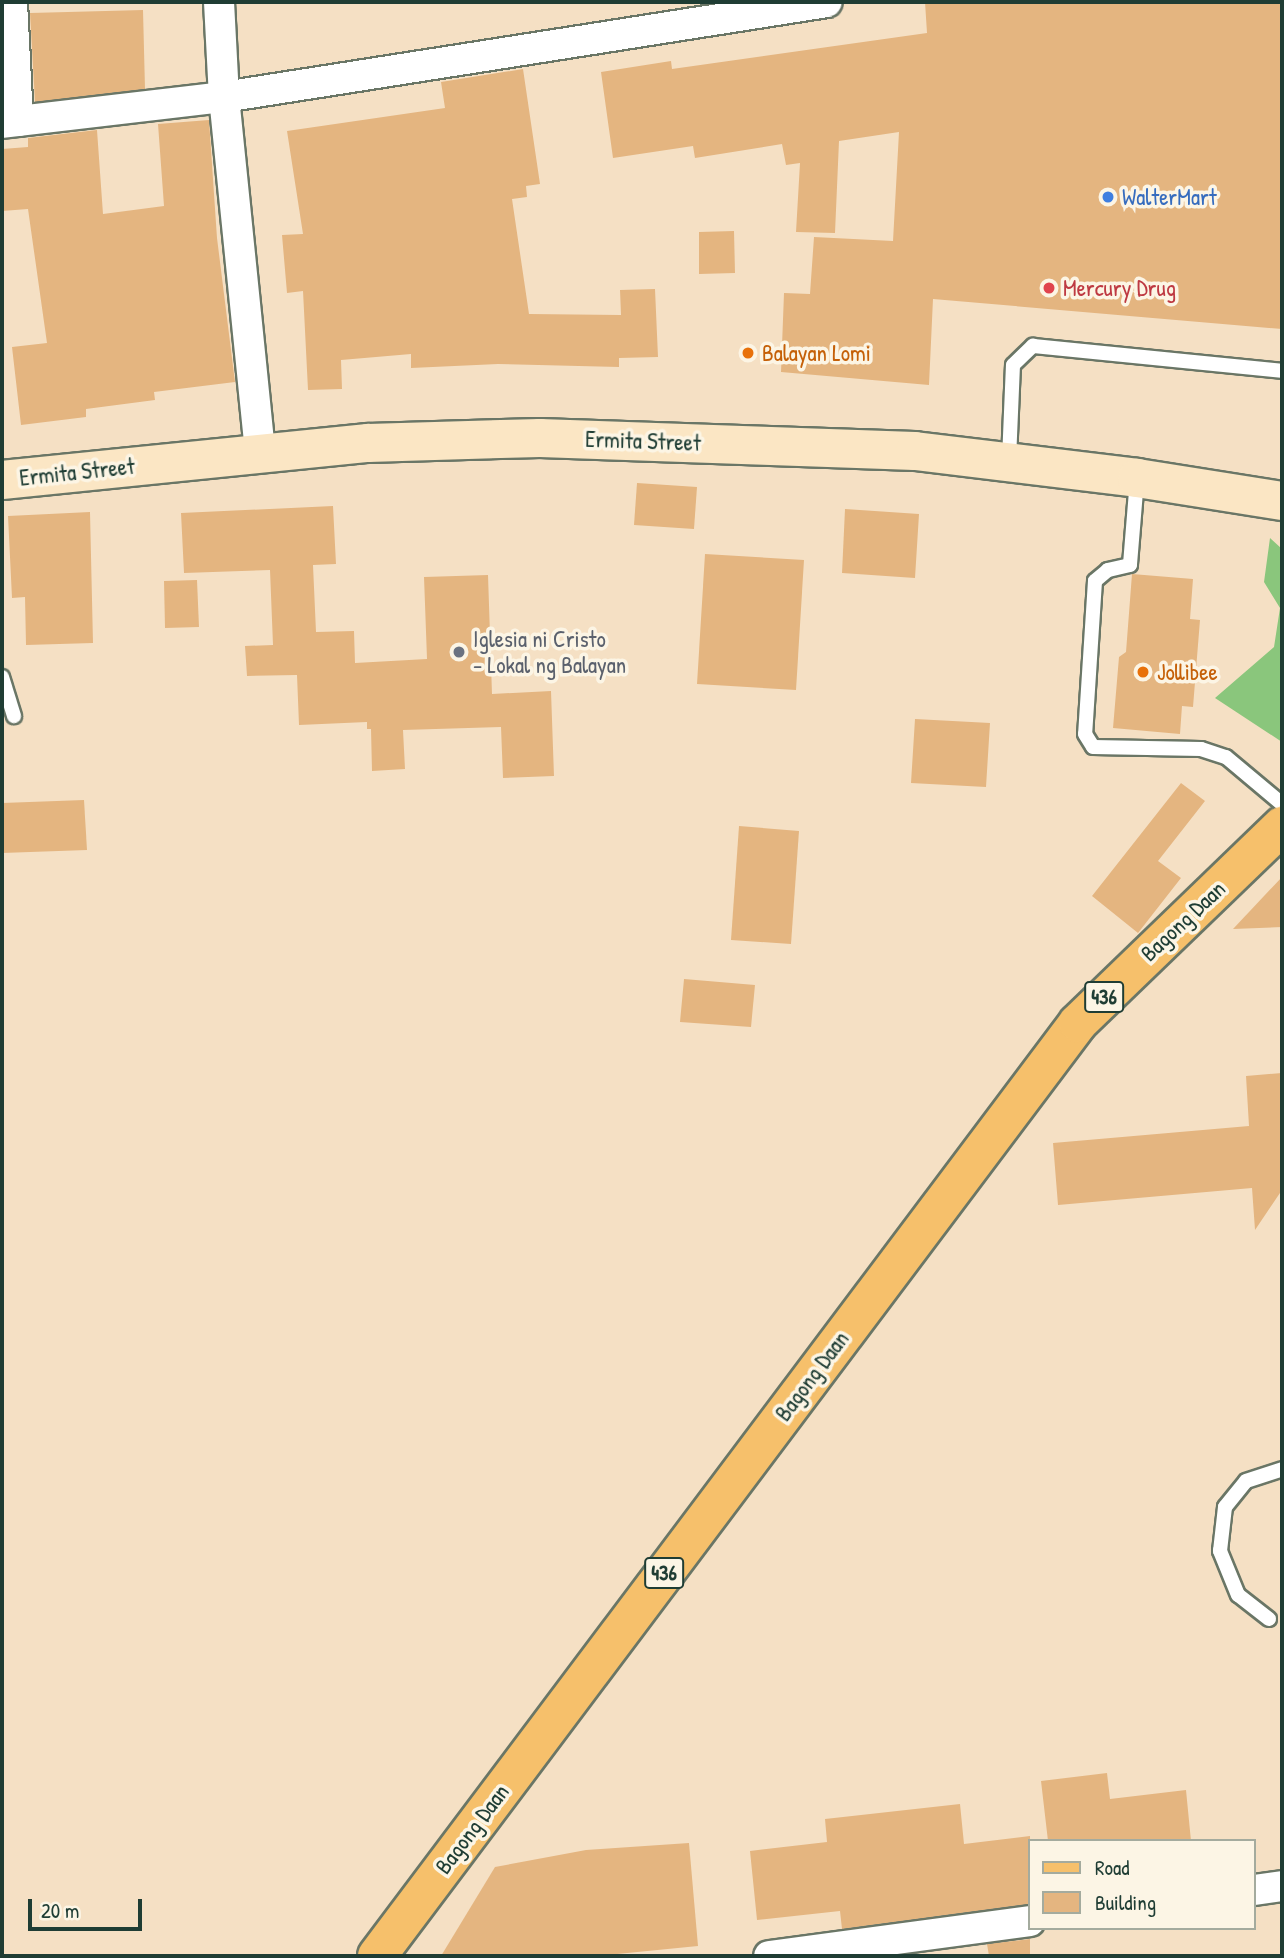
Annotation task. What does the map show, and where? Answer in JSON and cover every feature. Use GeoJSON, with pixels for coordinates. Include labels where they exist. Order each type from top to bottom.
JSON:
{"type":"FeatureCollection","features":[{"type":"Feature","properties":{"kind":"main road","name":"Ermita Street"},"geometry":{"type":"LineString","coordinates":[[2,480],[368,443],[540,438],[915,450],[1137,478],[1282,501]]}},
{"type":"Feature","properties":{"kind":"main road","name":"Bagong Daan"},"geometry":{"type":"LineString","coordinates":[[377,1956],[1078,1023],[1282,826]]}},
{"type":"Feature","properties":{"kind":"street"},"geometry":{"type":"LineString","coordinates":[[12,2],[10,122],[224,97],[828,2]]}},
{"type":"Feature","properties":{"kind":"street"},"geometry":{"type":"LineString","coordinates":[[219,2],[224,97],[260,452]]}},
{"type":"Feature","properties":{"kind":"street"},"geometry":{"type":"LineString","coordinates":[[1256,1890],[1282,1886]]}},
{"type":"Feature","properties":{"kind":"street"},"geometry":{"type":"LineString","coordinates":[[769,1956],[952,1944],[1028,1922]]}},
{"type":"Feature","properties":{"kind":"lane"},"geometry":{"type":"LineString","coordinates":[[1009,463],[1013,365],[1033,346],[1282,371]]}},
{"type":"Feature","properties":{"kind":"lane"},"geometry":{"type":"LineString","coordinates":[[1137,478],[1130,565],[1108,570],[1095,581],[1084,734],[1093,747],[1201,749],[1226,757],[1282,804]]}},
{"type":"Feature","properties":{"kind":"lane"},"geometry":{"type":"LineString","coordinates":[[2,677],[13,716]]}},
{"type":"Feature","properties":{"kind":"lane"},"geometry":{"type":"LineString","coordinates":[[1269,1619],[1238,1595],[1220,1551],[1224,1507],[1246,1481],[1282,1469]]}},
{"type":"Feature","properties":{"kind":"green space"},"geometry":{"type":"Polygon","coordinates":[[[1270,538],[1282,549],[1282,742],[1215,698],[1274,647],[1280,608],[1264,582],[1270,538]]]}},
{"type":"Feature","properties":{"kind":"building","name":"WalterMart"},"geometry":{"type":"Polygon","coordinates":[[[925,2],[1282,2],[1282,329],[933,299],[929,385],[781,372],[784,293],[810,294],[814,237],[893,241],[899,132],[839,141],[835,233],[796,232],[800,163],[786,165],[782,144],[695,158],[693,146],[613,158],[601,72],[671,61],[672,69],[927,33],[925,2]]]}},
{"type":"Feature","properties":{"kind":"building"},"geometry":{"type":"Polygon","coordinates":[[[143,10],[145,89],[35,102],[30,13],[143,10]]]}},
{"type":"Feature","properties":{"kind":"building"},"geometry":{"type":"Polygon","coordinates":[[[523,69],[540,184],[526,186],[527,197],[512,199],[529,314],[621,315],[620,290],[655,289],[658,357],[619,358],[619,367],[498,364],[411,368],[411,354],[341,360],[342,389],[308,390],[303,291],[287,293],[282,235],[303,234],[287,131],[445,108],[441,82],[523,69]]]}},
{"type":"Feature","properties":{"kind":"building"},"geometry":{"type":"Polygon","coordinates":[[[209,120],[217,238],[235,382],[154,392],[155,400],[86,409],[86,417],[21,425],[12,347],[47,343],[28,209],[2,211],[2,149],[28,147],[28,138],[97,130],[103,214],[164,206],[158,124],[209,120]]]}},
{"type":"Feature","properties":{"kind":"building"},"geometry":{"type":"Polygon","coordinates":[[[734,231],[735,273],[699,274],[699,232],[734,231]]]}},
{"type":"Feature","properties":{"kind":"building"},"geometry":{"type":"Polygon","coordinates":[[[637,483],[697,487],[694,529],[634,525],[637,483]]]}},
{"type":"Feature","properties":{"kind":"building"},"geometry":{"type":"Polygon","coordinates":[[[333,506],[336,564],[313,565],[316,632],[354,631],[355,663],[427,659],[424,577],[488,575],[492,694],[551,691],[554,776],[503,778],[501,727],[403,730],[405,769],[372,771],[371,729],[367,729],[367,722],[299,725],[297,675],[247,676],[245,646],[273,645],[270,570],[184,573],[181,513],[333,506]]]}},
{"type":"Feature","properties":{"kind":"building"},"geometry":{"type":"Polygon","coordinates":[[[845,509],[919,514],[915,578],[842,573],[845,509]]]}},
{"type":"Feature","properties":{"kind":"building"},"geometry":{"type":"Polygon","coordinates":[[[90,512],[93,643],[26,645],[25,597],[12,598],[8,516],[90,512]]]}},
{"type":"Feature","properties":{"kind":"building"},"geometry":{"type":"Polygon","coordinates":[[[705,554],[804,560],[796,690],[697,684],[705,554]]]}},
{"type":"Feature","properties":{"kind":"building"},"geometry":{"type":"Polygon","coordinates":[[[1132,574],[1193,579],[1190,619],[1200,620],[1193,707],[1182,706],[1180,734],[1113,728],[1119,657],[1126,652],[1132,574]]]}},
{"type":"Feature","properties":{"kind":"building"},"geometry":{"type":"Polygon","coordinates":[[[197,580],[199,627],[165,628],[164,581],[197,580]]]}},
{"type":"Feature","properties":{"kind":"building"},"geometry":{"type":"Polygon","coordinates":[[[915,719],[990,723],[986,787],[911,783],[915,719]]]}},
{"type":"Feature","properties":{"kind":"building"},"geometry":{"type":"Polygon","coordinates":[[[1181,783],[1205,801],[1158,861],[1181,878],[1138,933],[1092,896],[1181,783]]]}},
{"type":"Feature","properties":{"kind":"building"},"geometry":{"type":"Polygon","coordinates":[[[84,800],[87,850],[2,853],[2,803],[84,800]]]}},
{"type":"Feature","properties":{"kind":"building"},"geometry":{"type":"Polygon","coordinates":[[[739,826],[799,831],[791,944],[731,940],[739,826]]]}},
{"type":"Feature","properties":{"kind":"building"},"geometry":{"type":"Polygon","coordinates":[[[1282,877],[1282,927],[1233,929],[1282,877]]]}},
{"type":"Feature","properties":{"kind":"building"},"geometry":{"type":"Polygon","coordinates":[[[684,979],[755,985],[751,1027],[680,1022],[684,979]]]}},
{"type":"Feature","properties":{"kind":"building"},"geometry":{"type":"Polygon","coordinates":[[[1282,1073],[1282,1190],[1255,1230],[1252,1188],[1058,1205],[1053,1143],[1249,1126],[1246,1076],[1282,1073]]]}},
{"type":"Feature","properties":{"kind":"building"},"geometry":{"type":"Polygon","coordinates":[[[1107,1773],[1110,1799],[1186,1790],[1191,1839],[1048,1839],[1041,1781],[1107,1773]]]}},
{"type":"Feature","properties":{"kind":"building"},"geometry":{"type":"Polygon","coordinates":[[[960,1804],[964,1844],[1030,1836],[1028,1904],[842,1929],[840,1911],[757,1920],[750,1851],[827,1842],[825,1819],[960,1804]]]}},
{"type":"Feature","properties":{"kind":"building"},"geometry":{"type":"Polygon","coordinates":[[[689,1843],[698,1946],[597,1956],[441,1956],[495,1867],[586,1850],[689,1843]]]}},
{"type":"Feature","properties":{"kind":"building"},"geometry":{"type":"Polygon","coordinates":[[[1030,1939],[1030,1956],[989,1956],[987,1944],[1030,1939]]]}},
{"type":"Feature","properties":{"kind":"place","name":"WalterMart"},"geometry":{"type":"Point","coordinates":[1108,197]}},
{"type":"Feature","properties":{"kind":"place","name":"Mercury Drug"},"geometry":{"type":"Point","coordinates":[1049,288]}},
{"type":"Feature","properties":{"kind":"place","name":"Balayan Lomi"},"geometry":{"type":"Point","coordinates":[748,353]}},
{"type":"Feature","properties":{"kind":"place","name":"Iglesia ni Cristo - Lokal ng Balayan"},"geometry":{"type":"Point","coordinates":[459,652]}},
{"type":"Feature","properties":{"kind":"place","name":"Jollibee"},"geometry":{"type":"Point","coordinates":[1143,672]}}]}
